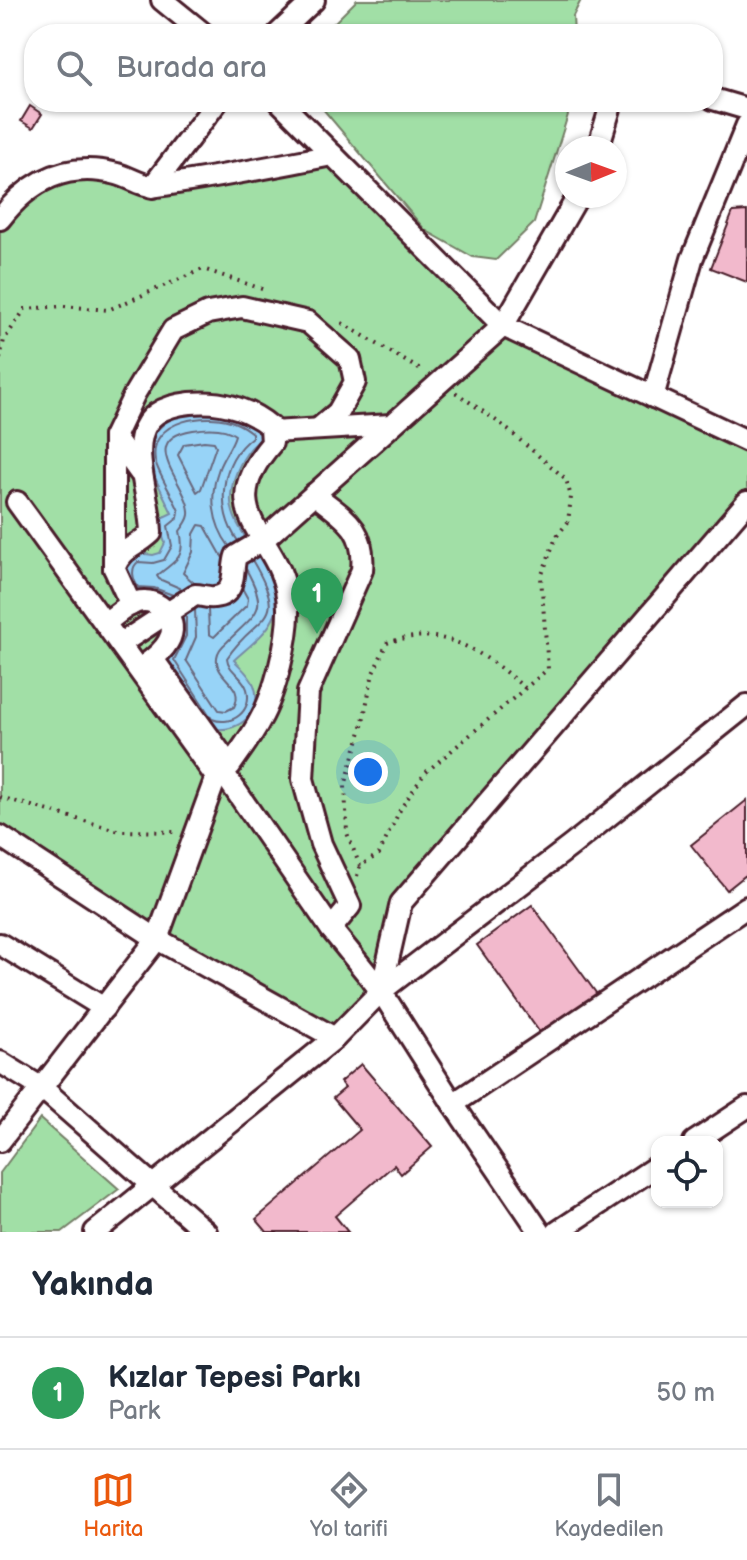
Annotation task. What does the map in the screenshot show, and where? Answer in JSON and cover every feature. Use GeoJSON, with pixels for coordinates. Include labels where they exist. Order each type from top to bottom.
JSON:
{"type":"FeatureCollection","features":[{"type":"Feature","properties":{"kind":"street"},"geometry":{"type":"LineString","coordinates":[[162,0],[192,24]]}},
{"type":"Feature","properties":{"kind":"street"},"geometry":{"type":"LineString","coordinates":[[289,24],[314,0]]}},
{"type":"Feature","properties":{"kind":"street"},"geometry":{"type":"LineString","coordinates":[[723,102],[747,109]]}},
{"type":"Feature","properties":{"kind":"street"},"geometry":{"type":"LineString","coordinates":[[152,187],[209,112]]}},
{"type":"Feature","properties":{"kind":"street"},"geometry":{"type":"LineString","coordinates":[[290,112],[503,326],[747,441]]}},
{"type":"Feature","properties":{"kind":"street"},"geometry":{"type":"LineString","coordinates":[[602,136],[609,112]]}},
{"type":"Feature","properties":{"kind":"street"},"geometry":{"type":"LineString","coordinates":[[653,397],[692,259],[747,125]]}},
{"type":"Feature","properties":{"kind":"street"},"geometry":{"type":"LineString","coordinates":[[0,219],[16,199],[35,184],[58,174],[88,170],[117,174],[152,187],[333,155]]}},
{"type":"Feature","properties":{"kind":"street"},"geometry":{"type":"LineString","coordinates":[[120,644],[195,595],[214,597],[225,593],[233,584],[236,556],[263,540],[503,326],[571,208]]}},
{"type":"Feature","properties":{"kind":"street"},"geometry":{"type":"LineString","coordinates":[[131,605],[114,568],[114,437],[135,393],[173,330],[208,313],[242,307],[308,322],[350,359],[355,382],[338,412],[318,429]]}},
{"type":"Feature","properties":{"kind":"street"},"geometry":{"type":"LineString","coordinates":[[0,1141],[157,939],[223,771],[262,718],[286,637],[288,605],[283,576],[245,507],[245,487],[256,461],[272,443],[271,427],[256,415],[227,404],[204,401],[165,407],[150,417],[141,438],[140,473],[151,533],[140,543],[125,549],[114,568]]}},
{"type":"Feature","properties":{"kind":"street"},"geometry":{"type":"LineString","coordinates":[[272,432],[391,425]]}},
{"type":"Feature","properties":{"kind":"street"},"geometry":{"type":"LineString","coordinates":[[114,437],[140,473]]}},
{"type":"Feature","properties":{"kind":"street"},"geometry":{"type":"LineString","coordinates":[[314,494],[352,525],[364,548],[362,570],[308,692],[303,779],[321,844],[350,906],[331,929]]}},
{"type":"Feature","properties":{"kind":"street"},"geometry":{"type":"LineString","coordinates":[[17,502],[120,644],[146,664],[331,929],[381,991],[540,1232]]}},
{"type":"Feature","properties":{"kind":"street"},"geometry":{"type":"LineString","coordinates":[[381,991],[401,903],[747,502]]}},
{"type":"Feature","properties":{"kind":"street"},"geometry":{"type":"LineString","coordinates":[[105,623],[131,605],[148,601],[167,613],[172,625],[168,643],[146,664]]}},
{"type":"Feature","properties":{"kind":"street"},"geometry":{"type":"LineString","coordinates":[[95,1232],[335,1038],[381,991],[572,845],[747,705]]}},
{"type":"Feature","properties":{"kind":"street"},"geometry":{"type":"LineString","coordinates":[[0,836],[157,939],[335,1038]]}},
{"type":"Feature","properties":{"kind":"street"},"geometry":{"type":"LineString","coordinates":[[453,1104],[747,907]]}},
{"type":"Feature","properties":{"kind":"street"},"geometry":{"type":"LineString","coordinates":[[0,944],[104,1008]]}},
{"type":"Feature","properties":{"kind":"street"},"geometry":{"type":"LineString","coordinates":[[0,1062],[42,1088],[206,1232]]}},
{"type":"Feature","properties":{"kind":"street"},"geometry":{"type":"LineString","coordinates":[[703,1136],[747,1107]]}},
{"type":"Feature","properties":{"kind":"street"},"geometry":{"type":"LineString","coordinates":[[557,1232],[651,1170]]}},
{"type":"Feature","properties":{"kind":"path"},"geometry":{"type":"LineString","coordinates":[[0,359],[4,340],[25,309],[63,306],[108,310],[203,269],[267,291]]}},
{"type":"Feature","properties":{"kind":"path"},"geometry":{"type":"LineString","coordinates":[[332,318],[440,382],[501,424],[566,479],[571,497],[568,522],[556,537],[541,577],[548,669],[425,773],[401,808],[379,854],[360,866]]}},
{"type":"Feature","properties":{"kind":"path"},"geometry":{"type":"LineString","coordinates":[[350,906],[360,866],[347,833],[345,786],[373,673],[387,643],[409,635],[438,636],[471,647],[525,688]]}},
{"type":"Feature","properties":{"kind":"path"},"geometry":{"type":"LineString","coordinates":[[0,797],[120,831],[197,832]]}},
{"type":"Feature","properties":{"kind":"green space"},"geometry":{"type":"Polygon","coordinates":[[[357,0],[581,0],[573,16],[573,24],[333,24],[357,0]]]}},
{"type":"Feature","properties":{"kind":"green space"},"geometry":{"type":"Polygon","coordinates":[[[325,112],[569,112],[561,136],[555,136],[555,156],[534,223],[496,260],[473,257],[425,230],[325,112]]]}},
{"type":"Feature","properties":{"kind":"green space"},"geometry":{"type":"Polygon","coordinates":[[[333,155],[503,326],[747,441],[747,502],[401,903],[381,991],[335,1038],[0,836],[0,219],[58,174],[152,187],[333,155]]]}},
{"type":"Feature","properties":{"kind":"green space"},"geometry":{"type":"Polygon","coordinates":[[[40,1119],[119,1189],[62,1232],[0,1232],[0,1173],[40,1119]]]}},
{"type":"Feature","properties":{"kind":"water"},"geometry":{"type":"Polygon","coordinates":[[[204,410],[237,414],[260,427],[262,436],[240,465],[231,495],[239,527],[269,572],[278,603],[273,619],[265,630],[234,660],[254,685],[256,704],[241,724],[224,729],[215,729],[161,655],[178,634],[142,606],[130,588],[125,565],[138,553],[160,553],[165,543],[157,520],[172,513],[147,461],[151,436],[173,415],[204,410]]]}},
{"type":"Feature","properties":{"kind":"building"},"geometry":{"type":"Polygon","coordinates":[[[26,112],[42,114],[33,128],[21,121],[26,112]]]}},
{"type":"Feature","properties":{"kind":"building"},"geometry":{"type":"Polygon","coordinates":[[[747,211],[747,282],[711,268],[733,212],[747,211]]]}},
{"type":"Feature","properties":{"kind":"building"},"geometry":{"type":"Polygon","coordinates":[[[747,800],[747,874],[727,890],[691,845],[747,800]]]}},
{"type":"Feature","properties":{"kind":"building"},"geometry":{"type":"Polygon","coordinates":[[[532,905],[599,997],[543,1037],[477,945],[532,905]]]}},
{"type":"Feature","properties":{"kind":"building"},"geometry":{"type":"Polygon","coordinates":[[[361,1064],[432,1147],[401,1174],[394,1165],[335,1216],[348,1232],[267,1232],[256,1219],[360,1130],[333,1098],[345,1088],[340,1082],[361,1064]]]}},
{"type":"Feature","properties":{"kind":"place","name":"Kızlar Tepesi Parkı"},"geometry":{"type":"Point","coordinates":[317,634]}}]}
